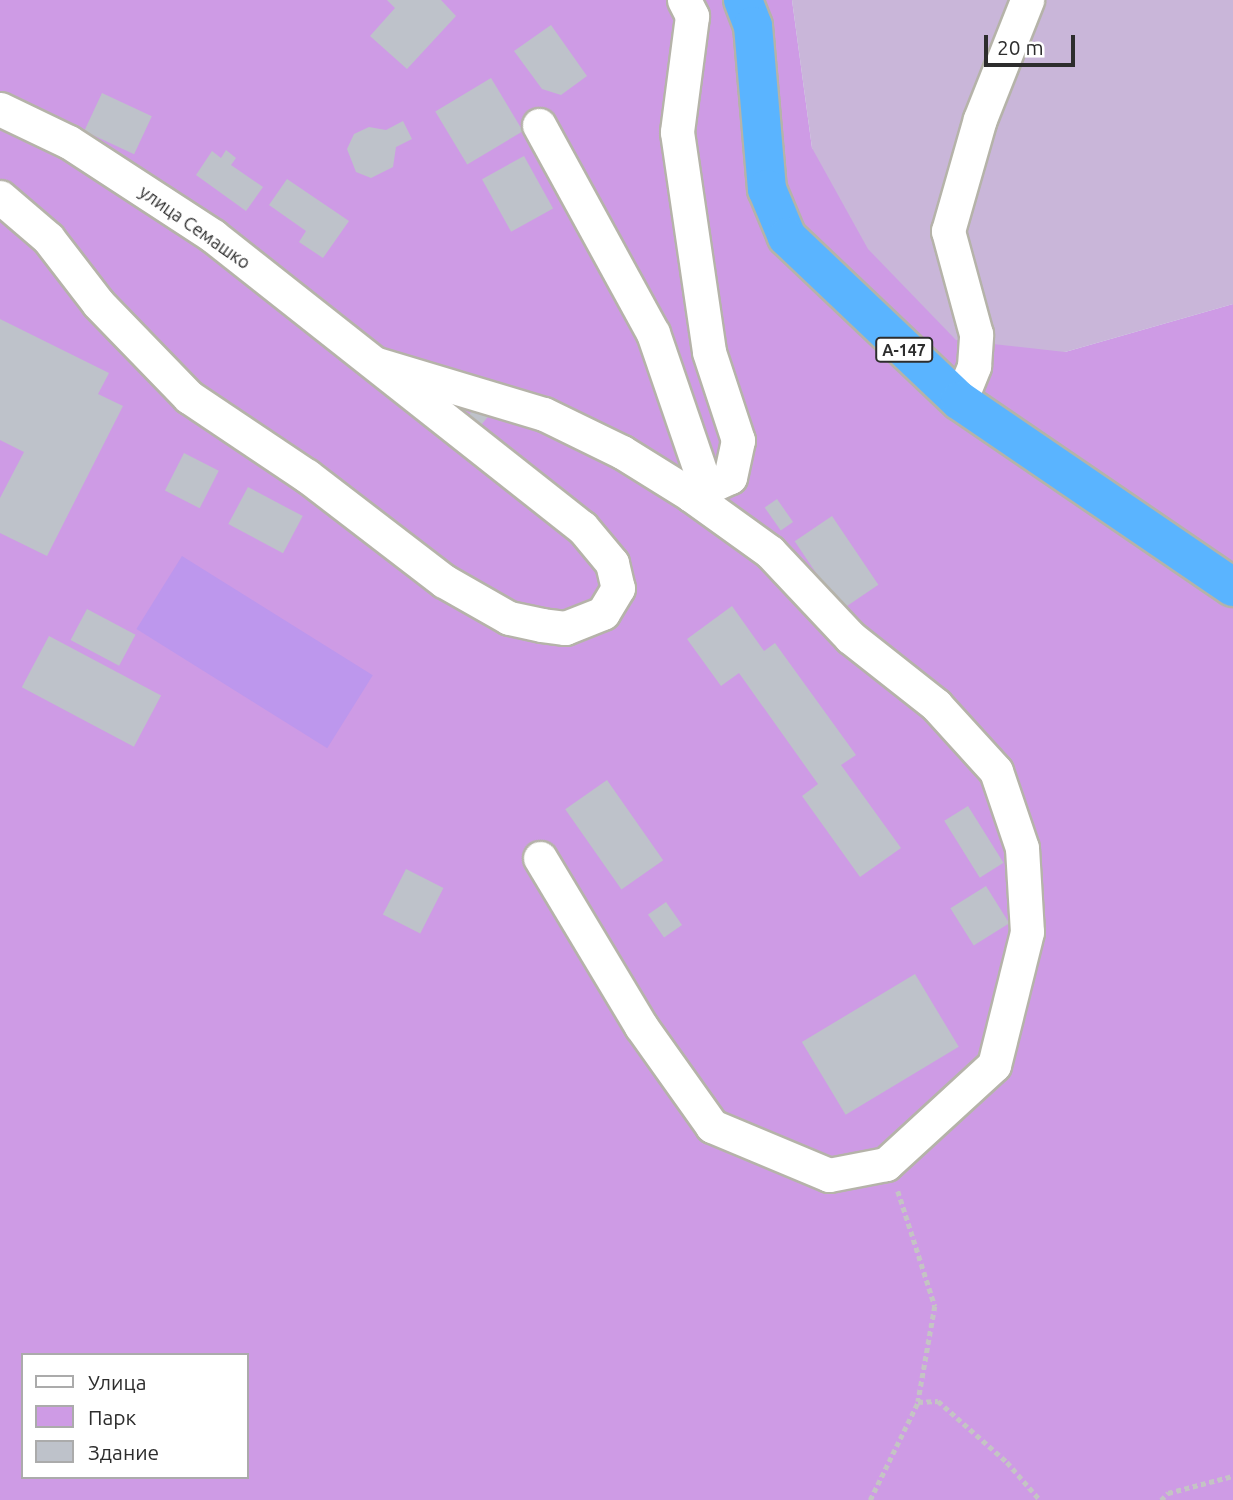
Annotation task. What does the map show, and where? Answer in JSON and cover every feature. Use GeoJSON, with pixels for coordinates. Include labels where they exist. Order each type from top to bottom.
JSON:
{"type":"FeatureCollection","features":[{"type":"Feature","properties":{"kind":"highway","name":"А-147"},"geometry":{"type":"LineString","coordinates":[[743,0],[753,26],[766,189],[787,237],[960,401],[1233,587]]}},
{"type":"Feature","properties":{"kind":"street"},"geometry":{"type":"LineString","coordinates":[[684,0],[692,16],[677,132],[709,352],[738,440],[730,477],[699,492]]}},
{"type":"Feature","properties":{"kind":"street"},"geometry":{"type":"LineString","coordinates":[[960,401],[974,366],[976,334],[948,231],[979,119],[1027,0]]}},
{"type":"Feature","properties":{"kind":"street","name":"улица Семашко"},"geometry":{"type":"LineString","coordinates":[[0,109],[69,142],[213,236],[582,527],[612,563],[618,588],[603,613],[565,628],[542,625],[509,618],[444,581],[307,476],[190,397],[98,303],[48,238],[0,197]]}},
{"type":"Feature","properties":{"kind":"street"},"geometry":{"type":"LineString","coordinates":[[539,125],[653,333],[699,492]]}},
{"type":"Feature","properties":{"kind":"street"},"geometry":{"type":"LineString","coordinates":[[377,364],[544,414],[699,492],[770,552],[850,638],[936,705],[996,771],[1022,848],[1027,932],[994,1065],[886,1164],[829,1175],[712,1126],[641,1026],[540,858]]}},
{"type":"Feature","properties":{"kind":"path"},"geometry":{"type":"LineString","coordinates":[[870,1500],[918,1402],[935,1306],[886,1164]]}},
{"type":"Feature","properties":{"kind":"path"},"geometry":{"type":"LineString","coordinates":[[918,1402],[938,1401],[1007,1462],[1040,1500]]}},
{"type":"Feature","properties":{"kind":"path"},"geometry":{"type":"LineString","coordinates":[[1161,1500],[1168,1493],[1233,1476]]}},
{"type":"Feature","properties":{"kind":"green space"},"geometry":{"type":"Polygon","coordinates":[[[0,0],[792,0],[812,148],[1065,352],[1233,304],[1233,1500],[0,1500],[0,0]]]}},
{"type":"Feature","properties":{"kind":"shaded area"},"geometry":{"type":"Polygon","coordinates":[[[792,0],[1233,0],[1233,304],[1065,352],[956,340],[868,249],[812,148],[792,0]]]}},
{"type":"Feature","properties":{"kind":"shaded area"},"geometry":{"type":"Polygon","coordinates":[[[182,556],[373,675],[327,748],[136,629],[182,556]]]}},
{"type":"Feature","properties":{"kind":"building"},"geometry":{"type":"Polygon","coordinates":[[[387,0],[441,0],[456,16],[407,69],[370,36],[395,8],[387,0]]]}},
{"type":"Feature","properties":{"kind":"building"},"geometry":{"type":"Polygon","coordinates":[[[551,25],[587,76],[561,95],[542,89],[514,51],[551,25]]]}},
{"type":"Feature","properties":{"kind":"building"},"geometry":{"type":"Polygon","coordinates":[[[491,78],[523,131],[467,165],[435,111],[491,78]]]}},
{"type":"Feature","properties":{"kind":"building"},"geometry":{"type":"Polygon","coordinates":[[[102,93],[152,116],[134,154],[84,131],[102,93]]]}},
{"type":"Feature","properties":{"kind":"building"},"geometry":{"type":"Polygon","coordinates":[[[403,121],[412,139],[396,147],[393,167],[371,178],[356,172],[347,149],[354,134],[369,127],[386,130],[403,121]]]}},
{"type":"Feature","properties":{"kind":"building"},"geometry":{"type":"Polygon","coordinates":[[[226,150],[236,158],[231,165],[263,187],[246,211],[196,175],[212,151],[221,158],[226,150]]]}},
{"type":"Feature","properties":{"kind":"building"},"geometry":{"type":"Polygon","coordinates":[[[524,156],[553,208],[511,232],[482,179],[524,156]]]}},
{"type":"Feature","properties":{"kind":"building"},"geometry":{"type":"Polygon","coordinates":[[[287,179],[349,221],[323,258],[299,242],[306,231],[269,205],[287,179]]]}},
{"type":"Feature","properties":{"kind":"building"},"geometry":{"type":"Polygon","coordinates":[[[0,319],[109,373],[98,394],[123,406],[47,556],[0,533],[0,498],[24,452],[0,440],[0,319]]]}},
{"type":"Feature","properties":{"kind":"building"},"geometry":{"type":"Polygon","coordinates":[[[477,405],[489,415],[481,425],[469,415],[477,405]]]}},
{"type":"Feature","properties":{"kind":"building"},"geometry":{"type":"Polygon","coordinates":[[[184,453],[219,471],[200,508],[165,490],[184,453]]]}},
{"type":"Feature","properties":{"kind":"building"},"geometry":{"type":"Polygon","coordinates":[[[248,487],[303,516],[283,553],[228,524],[248,487]]]}},
{"type":"Feature","properties":{"kind":"building"},"geometry":{"type":"Polygon","coordinates":[[[777,499],[793,522],[781,531],[765,508],[777,499]]]}},
{"type":"Feature","properties":{"kind":"building"},"geometry":{"type":"Polygon","coordinates":[[[832,516],[878,585],[841,610],[795,541],[832,516]]]}},
{"type":"Feature","properties":{"kind":"building"},"geometry":{"type":"Polygon","coordinates":[[[732,606],[764,651],[775,643],[856,755],[841,765],[901,848],[860,877],[802,796],[818,784],[739,673],[721,686],[687,639],[732,606]]]}},
{"type":"Feature","properties":{"kind":"building"},"geometry":{"type":"Polygon","coordinates":[[[87,609],[136,635],[119,666],[71,640],[87,609]]]}},
{"type":"Feature","properties":{"kind":"building"},"geometry":{"type":"Polygon","coordinates":[[[49,636],[161,696],[134,747],[22,687],[49,636]]]}},
{"type":"Feature","properties":{"kind":"building"},"geometry":{"type":"Polygon","coordinates":[[[607,780],[663,860],[621,890],[565,809],[607,780]]]}},
{"type":"Feature","properties":{"kind":"building"},"geometry":{"type":"Polygon","coordinates":[[[968,806],[1004,863],[980,878],[944,821],[968,806]]]}},
{"type":"Feature","properties":{"kind":"building"},"geometry":{"type":"Polygon","coordinates":[[[406,869],[443,888],[420,934],[383,914],[406,869]]]}},
{"type":"Feature","properties":{"kind":"building"},"geometry":{"type":"Polygon","coordinates":[[[986,886],[1009,923],[974,946],[950,908],[986,886]]]}},
{"type":"Feature","properties":{"kind":"building"},"geometry":{"type":"Polygon","coordinates":[[[666,902],[682,925],[664,938],[648,915],[666,902]]]}},
{"type":"Feature","properties":{"kind":"building"},"geometry":{"type":"Polygon","coordinates":[[[915,974],[959,1047],[846,1115],[802,1042],[915,974]]]}}]}
